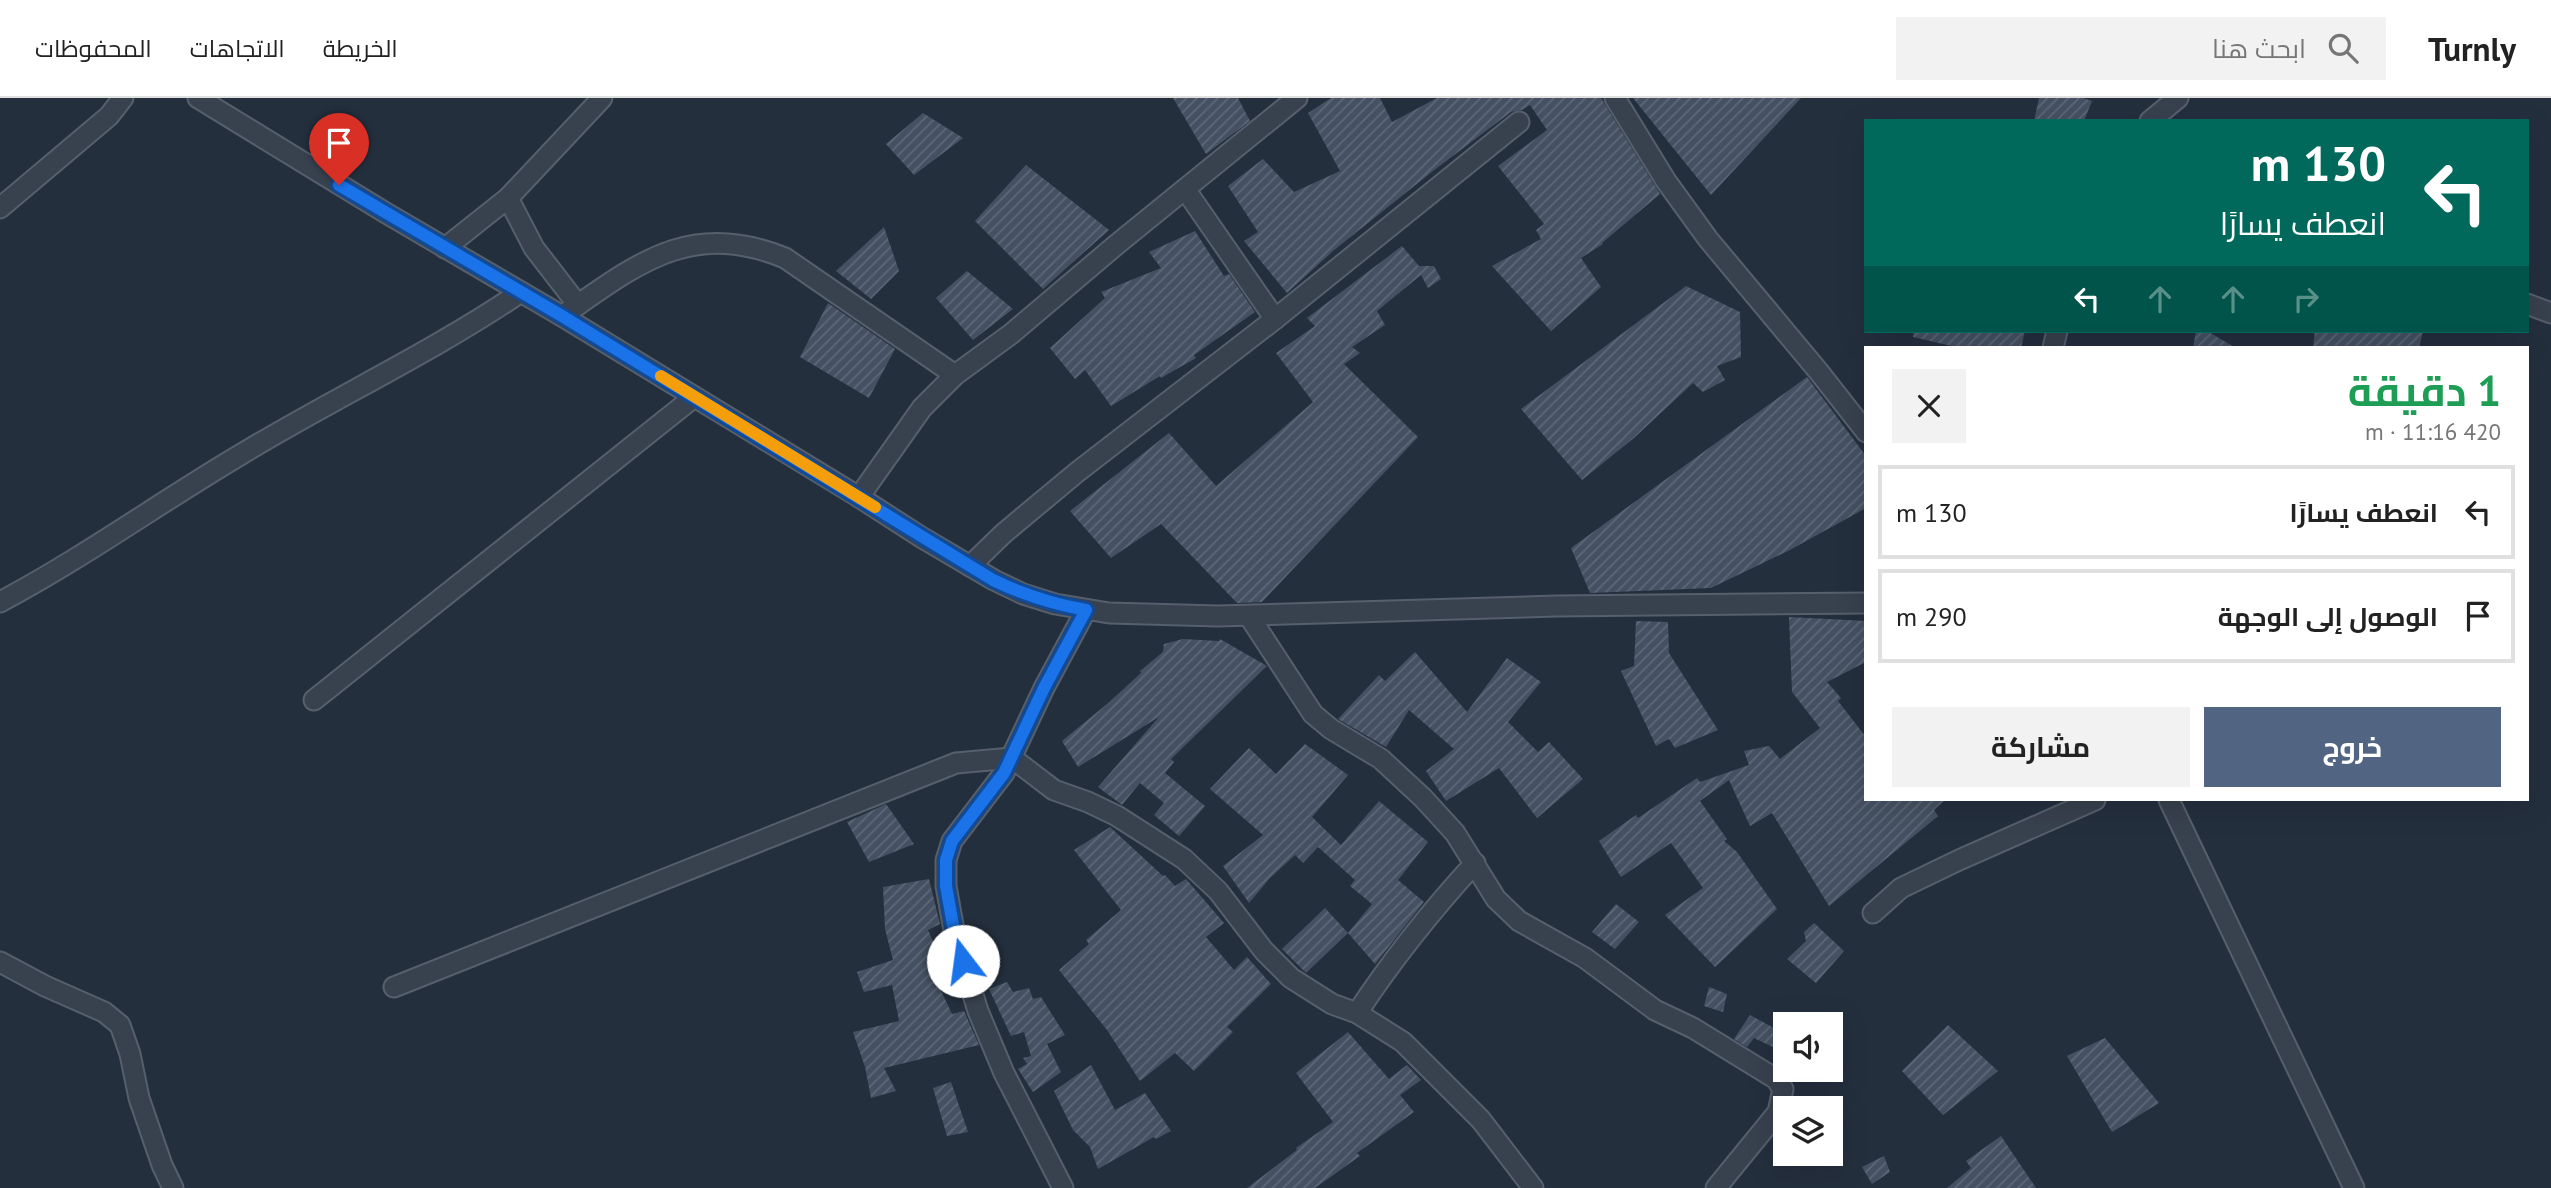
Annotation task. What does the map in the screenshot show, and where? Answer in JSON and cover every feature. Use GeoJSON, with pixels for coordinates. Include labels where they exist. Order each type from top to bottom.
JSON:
{"type":"FeatureCollection","features":[{"type":"Feature","properties":{"kind":"street"},"geometry":{"type":"LineString","coordinates":[[0,208],[109,116],[123,98]]}},
{"type":"Feature","properties":{"kind":"street"},"geometry":{"type":"LineString","coordinates":[[198,98],[562,316],[970,566],[1023,594],[1055,604],[1109,613],[1249,616],[1556,606],[1864,603]]}},
{"type":"Feature","properties":{"kind":"street"},"geometry":{"type":"LineString","coordinates":[[445,248],[508,198],[602,98]]}},
{"type":"Feature","properties":{"kind":"street"},"geometry":{"type":"LineString","coordinates":[[859,497],[922,408],[955,375],[1011,334],[1297,98]]}},
{"type":"Feature","properties":{"kind":"street"},"geometry":{"type":"LineString","coordinates":[[1615,98],[1666,181],[1708,239],[1864,429]]}},
{"type":"Feature","properties":{"kind":"street"},"geometry":{"type":"LineString","coordinates":[[2152,119],[2178,98]]}},
{"type":"Feature","properties":{"kind":"street"},"geometry":{"type":"LineString","coordinates":[[970,566],[1004,533],[1076,473],[1520,122]]}},
{"type":"Feature","properties":{"kind":"street"},"geometry":{"type":"LineString","coordinates":[[1185,189],[1275,318]]}},
{"type":"Feature","properties":{"kind":"street"},"geometry":{"type":"LineString","coordinates":[[508,198],[534,248],[578,305]]}},
{"type":"Feature","properties":{"kind":"street"},"geometry":{"type":"LineString","coordinates":[[562,316],[633,268],[663,252],[714,242],[758,247],[785,258],[955,375]]}},
{"type":"Feature","properties":{"kind":"street"},"geometry":{"type":"LineString","coordinates":[[0,603],[61,569],[240,454],[438,343],[521,292]]}},
{"type":"Feature","properties":{"kind":"street"},"geometry":{"type":"LineString","coordinates":[[2529,304],[2551,313]]}},
{"type":"Feature","properties":{"kind":"street"},"geometry":{"type":"LineString","coordinates":[[314,700],[694,397]]}},
{"type":"Feature","properties":{"kind":"street"},"geometry":{"type":"LineString","coordinates":[[1063,1188],[1004,1073],[978,1011],[955,936],[946,886],[946,860],[952,841],[989,795],[1012,758],[1044,688],[1086,610]]}},
{"type":"Feature","properties":{"kind":"street"},"geometry":{"type":"LineString","coordinates":[[1249,616],[1313,715],[1381,759],[1423,798],[1455,833],[1496,899],[1519,920],[1585,958],[1655,1010],[1693,1028],[1776,1079],[1783,1089],[1778,1112],[1717,1188]]}},
{"type":"Feature","properties":{"kind":"street"},"geometry":{"type":"LineString","coordinates":[[394,987],[956,764],[1012,758],[1054,790],[1117,816],[1184,859],[1218,891],[1264,951],[1291,978],[1332,1004],[1357,1013],[1402,1042],[1480,1120],[1533,1188]]}},
{"type":"Feature","properties":{"kind":"street"},"geometry":{"type":"LineString","coordinates":[[1873,913],[1901,888],[2093,801]]}},
{"type":"Feature","properties":{"kind":"street"},"geometry":{"type":"LineString","coordinates":[[2169,801],[2354,1188]]}},
{"type":"Feature","properties":{"kind":"street"},"geometry":{"type":"LineString","coordinates":[[1357,1013],[1389,964],[1475,863]]}},
{"type":"Feature","properties":{"kind":"street"},"geometry":{"type":"LineString","coordinates":[[0,962],[104,1012],[120,1025],[130,1054],[139,1098],[162,1166],[173,1188]]}},
{"type":"Feature","properties":{"kind":"building"},"geometry":{"type":"Polygon","coordinates":[[[1173,98],[1238,98],[1250,121],[1206,154],[1173,98]]]}},
{"type":"Feature","properties":{"kind":"building"},"geometry":{"type":"Polygon","coordinates":[[[1331,98],[1380,98],[1392,122],[1437,98],[1601,98],[1660,194],[1603,244],[1581,258],[1601,287],[1551,331],[1492,266],[1541,239],[1536,230],[1544,224],[1498,166],[1547,130],[1530,105],[1511,112],[1433,171],[1333,251],[1287,293],[1244,241],[1258,232],[1228,186],[1263,159],[1294,192],[1340,171],[1308,113],[1331,98]]]}},
{"type":"Feature","properties":{"kind":"building"},"geometry":{"type":"Polygon","coordinates":[[[1633,98],[1801,98],[1711,195],[1633,98]]]}},
{"type":"Feature","properties":{"kind":"building"},"geometry":{"type":"Polygon","coordinates":[[[2039,98],[2083,98],[2092,101],[2085,119],[2034,119],[2039,98]]]}},
{"type":"Feature","properties":{"kind":"building"},"geometry":{"type":"Polygon","coordinates":[[[923,113],[963,138],[914,175],[886,144],[923,113]]]}},
{"type":"Feature","properties":{"kind":"building"},"geometry":{"type":"Polygon","coordinates":[[[1026,165],[1109,230],[1043,289],[975,221],[1026,165]]]}},
{"type":"Feature","properties":{"kind":"building"},"geometry":{"type":"Polygon","coordinates":[[[884,227],[899,271],[871,299],[836,271],[884,227]]]}},
{"type":"Feature","properties":{"kind":"building"},"geometry":{"type":"Polygon","coordinates":[[[1195,231],[1224,276],[1229,274],[1255,312],[1194,355],[1196,358],[1111,406],[1085,370],[1075,379],[1050,348],[1105,298],[1101,292],[1161,268],[1149,252],[1195,231]]]}},
{"type":"Feature","properties":{"kind":"building"},"geometry":{"type":"Polygon","coordinates":[[[1402,246],[1419,266],[1434,266],[1441,279],[1428,288],[1421,275],[1377,311],[1385,325],[1352,347],[1360,353],[1344,364],[1418,437],[1262,602],[1237,603],[1161,524],[1111,558],[1070,511],[1169,433],[1216,486],[1313,402],[1276,353],[1315,326],[1307,318],[1402,246]]]}},
{"type":"Feature","properties":{"kind":"building"},"geometry":{"type":"Polygon","coordinates":[[[967,271],[1013,309],[973,340],[936,298],[967,271]]]}},
{"type":"Feature","properties":{"kind":"building"},"geometry":{"type":"Polygon","coordinates":[[[1686,286],[1740,312],[1741,357],[1717,366],[1725,380],[1703,392],[1693,383],[1634,438],[1582,480],[1521,409],[1686,286]]]}},
{"type":"Feature","properties":{"kind":"building"},"geometry":{"type":"Polygon","coordinates":[[[828,303],[895,349],[869,398],[800,357],[828,303]]]}},
{"type":"Feature","properties":{"kind":"building"},"geometry":{"type":"Polygon","coordinates":[[[1914,333],[2025,333],[2021,346],[1951,346],[1913,337],[1914,333]]]}},
{"type":"Feature","properties":{"kind":"building"},"geometry":{"type":"Polygon","coordinates":[[[2196,333],[2210,333],[2233,346],[2193,346],[2196,333]]]}},
{"type":"Feature","properties":{"kind":"building"},"geometry":{"type":"Polygon","coordinates":[[[2315,333],[2423,333],[2419,346],[2313,346],[2315,333]]]}},
{"type":"Feature","properties":{"kind":"building"},"geometry":{"type":"Polygon","coordinates":[[[1807,377],[1864,453],[1864,509],[1788,551],[1711,588],[1590,593],[1571,548],[1807,377]]]}},
{"type":"Feature","properties":{"kind":"building"},"geometry":{"type":"Polygon","coordinates":[[[1789,617],[1864,621],[1864,663],[1827,682],[1841,698],[1838,701],[1864,734],[1864,801],[1944,801],[1934,810],[1938,816],[1829,906],[1772,813],[1750,826],[1729,780],[1700,801],[1727,839],[1724,841],[1737,852],[1777,909],[1715,967],[1665,915],[1703,888],[1671,843],[1621,877],[1599,841],[1697,778],[1700,782],[1749,765],[1744,751],[1769,746],[1780,759],[1820,728],[1792,692],[1789,617]]]}},
{"type":"Feature","properties":{"kind":"building"},"geometry":{"type":"Polygon","coordinates":[[[1636,621],[1668,622],[1669,653],[1718,730],[1675,748],[1669,739],[1656,746],[1621,671],[1634,666],[1636,621]]]}},
{"type":"Feature","properties":{"kind":"building"},"geometry":{"type":"Polygon","coordinates":[[[1183,639],[1220,639],[1267,666],[1171,759],[1174,762],[1165,773],[1205,806],[1179,836],[1154,815],[1164,803],[1140,783],[1122,805],[1098,787],[1159,717],[1078,767],[1062,741],[1141,673],[1140,671],[1163,652],[1164,644],[1183,639]]]}},
{"type":"Feature","properties":{"kind":"building"},"geometry":{"type":"Polygon","coordinates":[[[1415,652],[1467,712],[1507,658],[1541,682],[1508,722],[1538,752],[1549,742],[1583,779],[1537,818],[1499,768],[1446,801],[1426,771],[1454,749],[1409,710],[1386,747],[1338,719],[1379,675],[1385,681],[1415,652]]]}},
{"type":"Feature","properties":{"kind":"building"},"geometry":{"type":"Polygon","coordinates":[[[1305,744],[1348,775],[1312,817],[1341,845],[1379,801],[1428,842],[1398,880],[1424,902],[1375,964],[1348,933],[1372,904],[1350,886],[1355,880],[1318,847],[1303,863],[1295,855],[1270,878],[1249,903],[1223,866],[1263,835],[1210,789],[1249,748],[1276,774],[1305,744]]]}},
{"type":"Feature","properties":{"kind":"building"},"geometry":{"type":"Polygon","coordinates":[[[886,804],[914,844],[869,862],[847,822],[886,804]]]}},
{"type":"Feature","properties":{"kind":"building"},"geometry":{"type":"Polygon","coordinates":[[[1110,827],[1175,886],[1186,879],[1224,923],[1206,937],[1234,970],[1247,957],[1271,984],[1227,1027],[1233,1032],[1194,1071],[1175,1053],[1140,1081],[1107,1030],[1059,970],[1089,944],[1086,940],[1121,910],[1074,850],[1110,827]]]}},
{"type":"Feature","properties":{"kind":"building"},"geometry":{"type":"Polygon","coordinates":[[[929,879],[940,924],[928,930],[949,977],[936,980],[952,1014],[964,1011],[979,1045],[884,1068],[896,1091],[871,1098],[865,1067],[853,1032],[899,1021],[892,985],[864,992],[857,972],[893,960],[885,929],[883,887],[929,879]]]}},
{"type":"Feature","properties":{"kind":"building"},"geometry":{"type":"Polygon","coordinates":[[[1616,904],[1639,922],[1615,949],[1592,932],[1616,904]]]}},
{"type":"Feature","properties":{"kind":"building"},"geometry":{"type":"Polygon","coordinates":[[[1325,908],[1348,933],[1306,973],[1282,949],[1325,908]]]}},
{"type":"Feature","properties":{"kind":"building"},"geometry":{"type":"Polygon","coordinates":[[[1814,923],[1844,951],[1816,983],[1787,959],[1806,941],[1804,932],[1814,923]]]}},
{"type":"Feature","properties":{"kind":"building"},"geometry":{"type":"Polygon","coordinates":[[[1007,982],[1013,992],[1029,988],[1033,999],[1041,997],[1065,1035],[1047,1044],[1061,1072],[1033,1092],[1018,1069],[1027,1064],[1023,1058],[1031,1056],[1024,1032],[1011,1036],[989,989],[1007,982]]]}},
{"type":"Feature","properties":{"kind":"building"},"geometry":{"type":"Polygon","coordinates":[[[1709,987],[1727,994],[1723,1012],[1704,1006],[1709,987]]]}},
{"type":"Feature","properties":{"kind":"building"},"geometry":{"type":"Polygon","coordinates":[[[1750,1015],[1773,1027],[1773,1047],[1754,1038],[1747,1047],[1734,1039],[1750,1015]]]}},
{"type":"Feature","properties":{"kind":"building"},"geometry":{"type":"Polygon","coordinates":[[[1948,1025],[1998,1071],[1943,1115],[1902,1071],[1948,1025]]]}},
{"type":"Feature","properties":{"kind":"building"},"geometry":{"type":"Polygon","coordinates":[[[1348,1032],[1389,1079],[1407,1065],[1421,1080],[1400,1095],[1414,1112],[1357,1153],[1360,1156],[1315,1188],[1247,1188],[1333,1122],[1296,1073],[1348,1032]]]}},
{"type":"Feature","properties":{"kind":"building"},"geometry":{"type":"Polygon","coordinates":[[[2105,1038],[2159,1103],[2112,1132],[2067,1056],[2105,1038]]]}},
{"type":"Feature","properties":{"kind":"building"},"geometry":{"type":"Polygon","coordinates":[[[1091,1065],[1115,1110],[1145,1093],[1171,1131],[1156,1139],[1154,1137],[1098,1169],[1090,1147],[1073,1130],[1054,1091],[1091,1065]]]}},
{"type":"Feature","properties":{"kind":"building"},"geometry":{"type":"Polygon","coordinates":[[[951,1082],[968,1132],[947,1136],[933,1088],[951,1082]]]}},
{"type":"Feature","properties":{"kind":"building"},"geometry":{"type":"Polygon","coordinates":[[[2001,1136],[2036,1188],[1947,1188],[1971,1168],[1966,1161],[2001,1136]]]}},
{"type":"Feature","properties":{"kind":"building"},"geometry":{"type":"Polygon","coordinates":[[[1884,1156],[1890,1172],[1872,1184],[1862,1167],[1884,1156]]]}},
{"type":"Feature","properties":{"kind":"slow traffic"},"geometry":{"type":"LineString","coordinates":[[661,376],[875,507]]}},
{"type":"Feature","properties":{"kind":"route"},"geometry":{"type":"LineString","coordinates":[[339,185],[562,316],[993,580],[1023,594],[1086,610],[1044,688],[1004,773],[952,841],[946,860],[946,886],[955,936],[963,961]]}}]}
